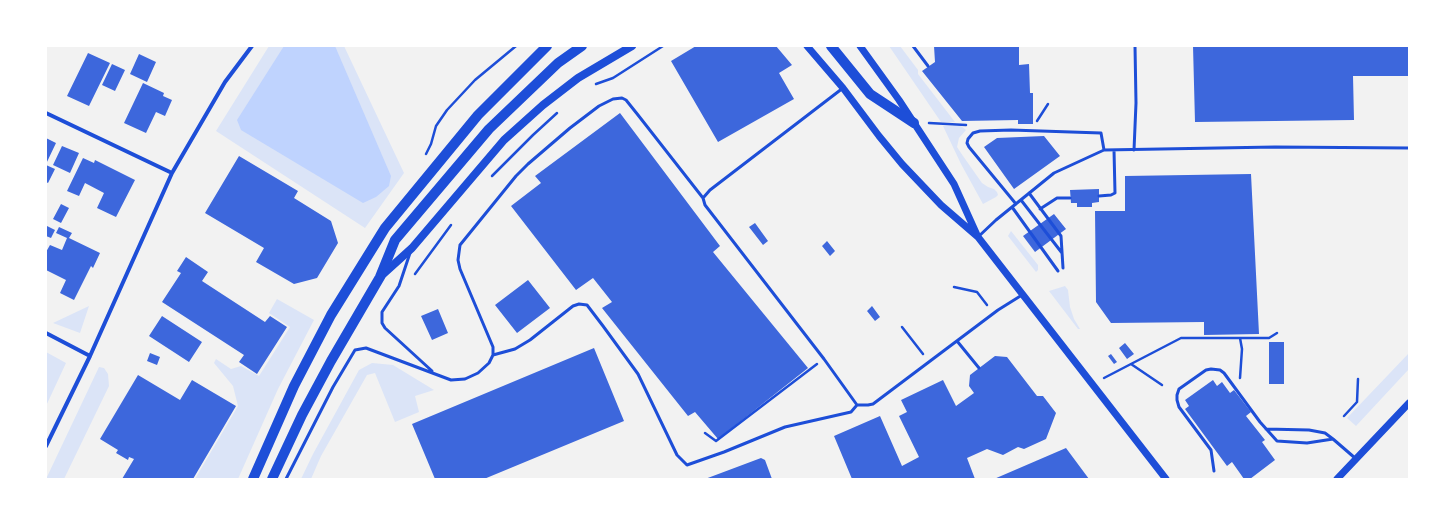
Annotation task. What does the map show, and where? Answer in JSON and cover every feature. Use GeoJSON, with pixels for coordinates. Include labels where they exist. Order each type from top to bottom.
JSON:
{"type":"FeatureCollection","features":[{"type":"Feature","properties":{"kind":"main road"},"geometry":{"type":"LineString","coordinates":[[253,479],[294,386],[331,315],[385,228],[478,115],[547,46]]}},
{"type":"Feature","properties":{"kind":"main road"},"geometry":{"type":"LineString","coordinates":[[272,479],[306,408],[331,361],[380,277],[395,240],[489,129],[558,63],[582,46]]}},
{"type":"Feature","properties":{"kind":"main road"},"geometry":{"type":"LineString","coordinates":[[380,277],[412,248],[504,140],[543,105],[578,78],[632,46]]}},
{"type":"Feature","properties":{"kind":"main road"},"geometry":{"type":"LineString","coordinates":[[831,46],[870,94],[914,123]]}},
{"type":"Feature","properties":{"kind":"street"},"geometry":{"type":"LineString","coordinates":[[46,446],[90,356],[172,174],[225,82],[252,46]]}},
{"type":"Feature","properties":{"kind":"street"},"geometry":{"type":"LineString","coordinates":[[807,46],[843,88],[902,164],[941,205],[978,237],[1024,294],[1166,479]]}},
{"type":"Feature","properties":{"kind":"street"},"geometry":{"type":"LineString","coordinates":[[860,46],[879,70],[954,184],[978,237]]}},
{"type":"Feature","properties":{"kind":"street"},"geometry":{"type":"LineString","coordinates":[[46,113],[172,174]]}},
{"type":"Feature","properties":{"kind":"street"},"geometry":{"type":"LineString","coordinates":[[46,333],[90,356]]}},
{"type":"Feature","properties":{"kind":"street"},"geometry":{"type":"LineString","coordinates":[[1337,479],[1409,403]]}},
{"type":"Feature","properties":{"kind":"lane"},"geometry":{"type":"LineString","coordinates":[[913,46],[928,66]]}},
{"type":"Feature","properties":{"kind":"lane"},"geometry":{"type":"LineString","coordinates":[[1134,150],[1136,103],[1135,46]]}},
{"type":"Feature","properties":{"kind":"lane"},"geometry":{"type":"LineString","coordinates":[[703,198],[710,190],[843,88]]}},
{"type":"Feature","properties":{"kind":"lane"},"geometry":{"type":"LineString","coordinates":[[494,355],[494,347],[460,269],[458,260],[460,245],[516,176],[550,144],[608,100],[619,98],[626,100],[703,198],[705,205],[824,359],[857,405]]}},
{"type":"Feature","properties":{"kind":"lane"},"geometry":{"type":"LineString","coordinates":[[1016,204],[969,147],[967,142],[973,133],[980,131],[1011,130],[1101,133],[1104,150]]}},
{"type":"Feature","properties":{"kind":"lane"},"geometry":{"type":"LineString","coordinates":[[978,237],[1054,173],[1104,150],[1275,147],[1409,148]]}},
{"type":"Feature","properties":{"kind":"lane"},"geometry":{"type":"LineString","coordinates":[[1099,196],[1111,195],[1115,193],[1114,150]]}},
{"type":"Feature","properties":{"kind":"lane"},"geometry":{"type":"LineString","coordinates":[[1029,193],[1061,236],[1063,268]]}},
{"type":"Feature","properties":{"kind":"lane"},"geometry":{"type":"LineString","coordinates":[[1040,209],[1057,198],[1070,198]]}},
{"type":"Feature","properties":{"kind":"lane"},"geometry":{"type":"LineString","coordinates":[[1021,200],[1062,253]]}},
{"type":"Feature","properties":{"kind":"lane"},"geometry":{"type":"LineString","coordinates":[[1012,207],[1058,271]]}},
{"type":"Feature","properties":{"kind":"lane"},"geometry":{"type":"LineString","coordinates":[[412,248],[399,286],[382,312],[382,323],[385,328],[433,372]]}},
{"type":"Feature","properties":{"kind":"lane"},"geometry":{"type":"LineString","coordinates":[[286,479],[333,387],[355,350],[366,348],[451,380],[465,379],[483,369],[494,355],[515,349],[530,340],[573,306],[579,304],[587,305],[638,374],[677,455],[688,465],[785,427],[851,412],[857,405],[873,404],[998,310],[1024,294]]}},
{"type":"Feature","properties":{"kind":"lane"},"geometry":{"type":"LineString","coordinates":[[957,341],[979,368]]}},
{"type":"Feature","properties":{"kind":"lane"},"geometry":{"type":"LineString","coordinates":[[1214,471],[1211,450],[1179,407],[1177,395],[1179,389],[1206,370],[1220,370],[1224,373],[1266,429],[1277,441],[1307,443],[1333,439]]}},
{"type":"Feature","properties":{"kind":"lane"},"geometry":{"type":"LineString","coordinates":[[1266,429],[1309,430],[1325,433],[1357,459]]}},
{"type":"Feature","properties":{"kind":"path"},"geometry":{"type":"LineString","coordinates":[[954,287],[977,292],[982,299]]}},
{"type":"Feature","properties":{"kind":"path"},"geometry":{"type":"LineString","coordinates":[[902,327],[920,351]]}},
{"type":"Feature","properties":{"kind":"path"},"geometry":{"type":"LineString","coordinates":[[1092,384],[1181,338],[1269,338],[1277,333]]}},
{"type":"Feature","properties":{"kind":"path"},"geometry":{"type":"LineString","coordinates":[[1240,338],[1242,349],[1240,380]]}},
{"type":"Feature","properties":{"kind":"path"},"geometry":{"type":"LineString","coordinates":[[705,433],[716,441],[824,359]]}},
{"type":"Feature","properties":{"kind":"path"},"geometry":{"type":"LineString","coordinates":[[1131,364],[1162,385]]}},
{"type":"Feature","properties":{"kind":"path"},"geometry":{"type":"LineString","coordinates":[[1344,416],[1357,402],[1358,380]]}},
{"type":"Feature","properties":{"kind":"shaded area"},"geometry":{"type":"Polygon","coordinates":[[[269,46],[344,46],[404,173],[365,228],[216,131],[269,46]]]}},
{"type":"Feature","properties":{"kind":"shaded area"},"geometry":{"type":"Polygon","coordinates":[[[889,46],[900,46],[918,70],[918,74],[955,122],[941,122],[889,46]]]}},
{"type":"Feature","properties":{"kind":"shaded area"},"geometry":{"type":"Polygon","coordinates":[[[943,126],[961,126],[966,130],[959,138],[957,147],[982,183],[997,192],[998,195],[996,197],[983,204],[961,164],[943,126]]]}},
{"type":"Feature","properties":{"kind":"shaded area"},"geometry":{"type":"Polygon","coordinates":[[[1011,231],[1038,265],[1038,270],[1036,272],[1008,236],[1011,231]]]}},
{"type":"Feature","properties":{"kind":"shaded area"},"geometry":{"type":"Polygon","coordinates":[[[1065,286],[1068,290],[1070,307],[1074,319],[1080,329],[1078,329],[1049,291],[1065,286]]]}},
{"type":"Feature","properties":{"kind":"shaded area"},"geometry":{"type":"Polygon","coordinates":[[[277,299],[314,320],[278,389],[238,479],[195,479],[238,406],[233,386],[214,363],[216,359],[231,369],[241,366],[259,376],[290,327],[269,313],[277,299]]]}},
{"type":"Feature","properties":{"kind":"shaded area"},"geometry":{"type":"Polygon","coordinates":[[[89,306],[80,333],[53,323],[89,306]]]}},
{"type":"Feature","properties":{"kind":"shaded area"},"geometry":{"type":"Polygon","coordinates":[[[46,352],[66,363],[46,406],[46,352]]]}},
{"type":"Feature","properties":{"kind":"shaded area"},"geometry":{"type":"Polygon","coordinates":[[[1409,353],[1409,369],[1356,426],[1347,418],[1409,353]]]}},
{"type":"Feature","properties":{"kind":"shaded area"},"geometry":{"type":"Polygon","coordinates":[[[372,363],[393,365],[434,390],[415,396],[419,412],[395,422],[375,373],[367,375],[321,456],[311,479],[301,479],[359,370],[372,363]]]}},
{"type":"Feature","properties":{"kind":"shaded area"},"geometry":{"type":"Polygon","coordinates":[[[99,367],[104,368],[108,374],[109,386],[64,479],[46,479],[99,367]]]}},
{"type":"Feature","properties":{"kind":"water"},"geometry":{"type":"Polygon","coordinates":[[[284,46],[335,46],[391,176],[389,186],[376,197],[363,203],[241,130],[237,120],[284,46]]]}},
{"type":"Feature","properties":{"kind":"building"},"geometry":{"type":"Polygon","coordinates":[[[696,46],[776,46],[792,65],[779,73],[794,99],[718,142],[671,61],[696,46]]]}},
{"type":"Feature","properties":{"kind":"building"},"geometry":{"type":"Polygon","coordinates":[[[934,46],[1019,46],[1019,65],[1029,64],[1030,93],[1033,93],[1033,124],[1018,124],[1018,120],[962,121],[922,71],[935,62],[934,46]]]}},
{"type":"Feature","properties":{"kind":"building"},"geometry":{"type":"Polygon","coordinates":[[[1193,46],[1409,46],[1409,76],[1353,76],[1354,120],[1195,122],[1193,46]]]}},
{"type":"Feature","properties":{"kind":"building"},"geometry":{"type":"Polygon","coordinates":[[[88,53],[110,63],[89,106],[67,96],[88,53]]]}},
{"type":"Feature","properties":{"kind":"building"},"geometry":{"type":"Polygon","coordinates":[[[139,54],[156,62],[147,82],[130,74],[139,54]]]}},
{"type":"Feature","properties":{"kind":"building"},"geometry":{"type":"Polygon","coordinates":[[[112,64],[125,70],[115,91],[102,85],[112,64]]]}},
{"type":"Feature","properties":{"kind":"building"},"geometry":{"type":"Polygon","coordinates":[[[143,83],[164,93],[163,96],[172,100],[165,116],[156,112],[146,133],[124,123],[143,83]]]}},
{"type":"Feature","properties":{"kind":"building"},"geometry":{"type":"Polygon","coordinates":[[[620,113],[720,246],[713,252],[808,368],[718,439],[695,412],[688,416],[602,308],[612,302],[593,278],[576,290],[511,206],[541,183],[535,176],[620,113]]]}},
{"type":"Feature","properties":{"kind":"building"},"geometry":{"type":"Polygon","coordinates":[[[1044,136],[1060,156],[1014,189],[984,147],[997,138],[1044,136]]]}},
{"type":"Feature","properties":{"kind":"building"},"geometry":{"type":"Polygon","coordinates":[[[46,138],[56,143],[46,164],[46,138]]]}},
{"type":"Feature","properties":{"kind":"building"},"geometry":{"type":"Polygon","coordinates":[[[62,146],[79,153],[70,173],[53,165],[62,146]]]}},
{"type":"Feature","properties":{"kind":"building"},"geometry":{"type":"Polygon","coordinates":[[[239,156],[298,191],[294,198],[331,221],[338,243],[317,278],[294,284],[256,262],[264,248],[205,213],[239,156]]]}},
{"type":"Feature","properties":{"kind":"building"},"geometry":{"type":"Polygon","coordinates":[[[83,158],[94,163],[95,160],[135,180],[116,217],[97,208],[104,193],[85,183],[79,196],[67,191],[83,158]]]}},
{"type":"Feature","properties":{"kind":"building"},"geometry":{"type":"Polygon","coordinates":[[[46,165],[55,169],[48,183],[46,182],[46,165]]]}},
{"type":"Feature","properties":{"kind":"building"},"geometry":{"type":"Polygon","coordinates":[[[1251,174],[1259,334],[1204,335],[1204,322],[1111,323],[1096,302],[1095,211],[1125,211],[1125,176],[1251,174]]]}},
{"type":"Feature","properties":{"kind":"building"},"geometry":{"type":"Polygon","coordinates":[[[1099,189],[1099,202],[1092,203],[1092,207],[1077,207],[1077,203],[1071,203],[1070,190],[1099,189]]]}},
{"type":"Feature","properties":{"kind":"building"},"geometry":{"type":"Polygon","coordinates":[[[61,204],[69,208],[61,223],[53,219],[61,204]]]}},
{"type":"Feature","properties":{"kind":"building"},"geometry":{"type":"Polygon","coordinates":[[[1054,214],[1066,229],[1035,252],[1023,236],[1054,214]]]}},
{"type":"Feature","properties":{"kind":"building"},"geometry":{"type":"Polygon","coordinates":[[[755,223],[768,241],[763,245],[749,227],[755,223]]]}},
{"type":"Feature","properties":{"kind":"building"},"geometry":{"type":"Polygon","coordinates":[[[47,226],[55,230],[51,238],[46,236],[47,226]]]}},
{"type":"Feature","properties":{"kind":"building"},"geometry":{"type":"Polygon","coordinates":[[[59,227],[72,233],[69,238],[100,253],[93,268],[91,266],[74,300],[60,293],[66,280],[46,270],[46,252],[50,245],[62,250],[67,238],[56,233],[59,227]]]}},
{"type":"Feature","properties":{"kind":"building"},"geometry":{"type":"Polygon","coordinates":[[[827,241],[835,251],[830,256],[822,246],[827,241]]]}},
{"type":"Feature","properties":{"kind":"building"},"geometry":{"type":"Polygon","coordinates":[[[186,257],[208,272],[202,281],[265,322],[270,316],[287,327],[257,374],[239,362],[244,355],[162,302],[181,273],[177,271],[186,257]]]}},
{"type":"Feature","properties":{"kind":"building"},"geometry":{"type":"Polygon","coordinates":[[[528,280],[550,308],[517,333],[495,305],[528,280]]]}},
{"type":"Feature","properties":{"kind":"building"},"geometry":{"type":"Polygon","coordinates":[[[872,306],[880,317],[875,321],[867,311],[872,306]]]}},
{"type":"Feature","properties":{"kind":"building"},"geometry":{"type":"Polygon","coordinates":[[[438,309],[448,333],[432,340],[421,316],[438,309]]]}},
{"type":"Feature","properties":{"kind":"building"},"geometry":{"type":"Polygon","coordinates":[[[162,316],[202,342],[189,362],[149,336],[162,316]]]}},
{"type":"Feature","properties":{"kind":"building"},"geometry":{"type":"Polygon","coordinates":[[[1269,342],[1284,342],[1284,384],[1269,384],[1269,342]]]}},
{"type":"Feature","properties":{"kind":"building"},"geometry":{"type":"Polygon","coordinates":[[[1125,343],[1134,354],[1127,359],[1119,348],[1125,343]]]}},
{"type":"Feature","properties":{"kind":"building"},"geometry":{"type":"Polygon","coordinates":[[[594,348],[624,421],[484,479],[435,479],[412,424],[594,348]]]}},
{"type":"Feature","properties":{"kind":"building"},"geometry":{"type":"Polygon","coordinates":[[[150,353],[160,357],[157,365],[147,361],[150,353]]]}},
{"type":"Feature","properties":{"kind":"building"},"geometry":{"type":"Polygon","coordinates":[[[1111,354],[1117,362],[1114,364],[1108,356],[1111,354]]]}},
{"type":"Feature","properties":{"kind":"building"},"geometry":{"type":"Polygon","coordinates":[[[995,356],[1007,357],[1037,396],[1043,396],[1056,413],[1046,439],[1024,449],[1018,447],[1003,455],[987,449],[967,458],[975,479],[852,479],[834,436],[880,416],[902,466],[919,457],[899,416],[907,412],[901,400],[943,380],[956,406],[974,393],[969,386],[970,375],[995,356]]]}},
{"type":"Feature","properties":{"kind":"building"},"geometry":{"type":"Polygon","coordinates":[[[138,375],[180,400],[192,380],[236,406],[193,479],[122,479],[134,459],[129,457],[128,460],[116,453],[118,450],[100,439],[138,375]]]}},
{"type":"Feature","properties":{"kind":"building"},"geometry":{"type":"Polygon","coordinates":[[[1213,380],[1217,386],[1222,382],[1230,393],[1234,390],[1251,412],[1246,416],[1265,440],[1262,442],[1275,460],[1250,479],[1244,479],[1232,462],[1227,466],[1185,409],[1189,406],[1185,400],[1213,380]]]}},
{"type":"Feature","properties":{"kind":"building"},"geometry":{"type":"Polygon","coordinates":[[[1066,448],[1089,479],[994,479],[1066,448]]]}},
{"type":"Feature","properties":{"kind":"building"},"geometry":{"type":"Polygon","coordinates":[[[761,458],[765,460],[772,479],[705,479],[761,458]]]}}]}
